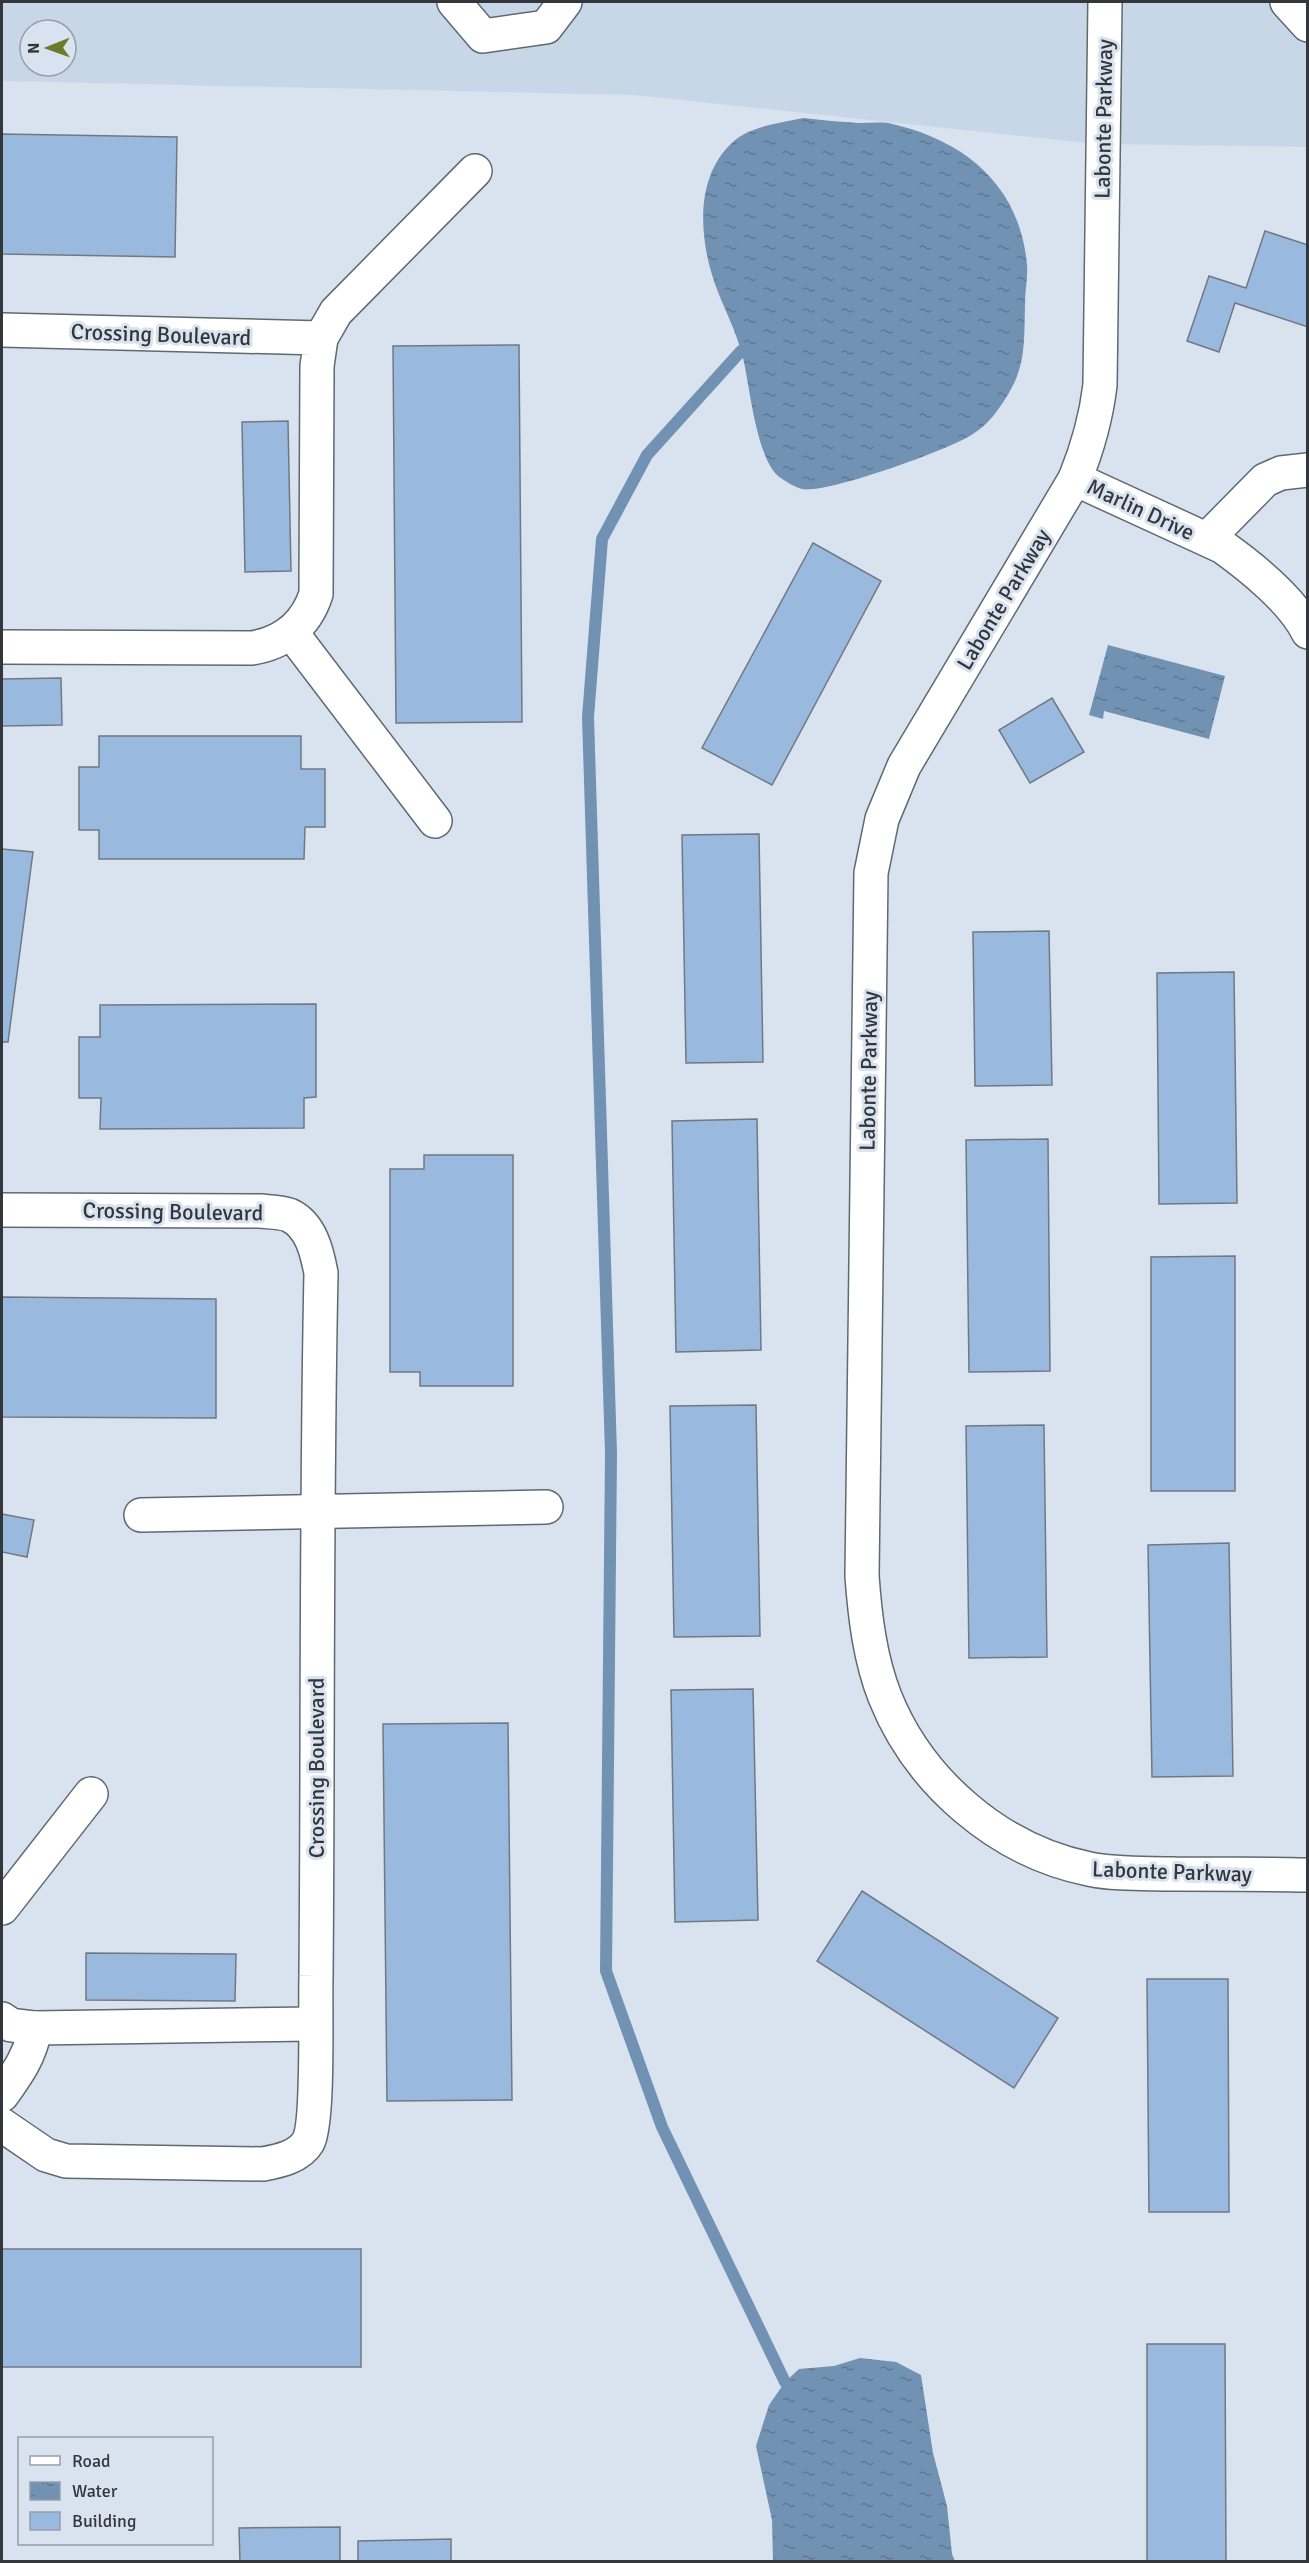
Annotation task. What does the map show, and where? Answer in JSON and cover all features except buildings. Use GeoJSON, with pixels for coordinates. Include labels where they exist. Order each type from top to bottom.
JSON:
{"type":"FeatureCollection","features":[{"type":"Feature","properties":{"kind":"street"},"geometry":{"type":"LineString","coordinates":[[454,2],[483,36],[546,27],[565,2]]}},
{"type":"Feature","properties":{"kind":"street","name":"Labonte Parkway"},"geometry":{"type":"LineString","coordinates":[[1104,2],[1100,384],[1097,417],[1089,446],[1075,478],[904,766],[889,797],[875,848],[870,906],[862,1576],[865,1614],[874,1659],[885,1696],[903,1736],[932,1774],[999,1834],[1029,1851],[1091,1870],[1125,1873],[1308,1875]]}},
{"type":"Feature","properties":{"kind":"street"},"geometry":{"type":"LineString","coordinates":[[1287,2],[1308,25]]}},
{"type":"Feature","properties":{"kind":"street"},"geometry":{"type":"LineString","coordinates":[[2,647],[252,648],[269,645],[291,632],[305,618],[316,594],[317,366],[321,338],[336,312],[475,171]]}},
{"type":"Feature","properties":{"kind":"street","name":"Crossing Boulevard"},"geometry":{"type":"LineString","coordinates":[[2,330],[321,338]]}},
{"type":"Feature","properties":{"kind":"street","name":"Marlin Drive"},"geometry":{"type":"LineString","coordinates":[[1207,539],[1265,480],[1281,473],[1308,470]]}},
{"type":"Feature","properties":{"kind":"street","name":"Marlin Drive"},"geometry":{"type":"LineString","coordinates":[[1075,478],[1207,539],[1243,562],[1306,623]]}},
{"type":"Feature","properties":{"kind":"street"},"geometry":{"type":"LineString","coordinates":[[291,632],[435,821]]}},
{"type":"Feature","properties":{"kind":"street","name":"Crossing Boulevard"},"geometry":{"type":"LineString","coordinates":[[2,1210],[260,1211],[289,1215],[300,1224],[313,1242],[321,1273],[317,1512],[315,2024],[313,2122],[308,2142],[292,2156],[277,2161],[244,2165],[66,2161],[46,2155],[2,2125]]}},
{"type":"Feature","properties":{"kind":"street"},"geometry":{"type":"LineString","coordinates":[[141,1515],[546,1507]]}},
{"type":"Feature","properties":{"kind":"street"},"geometry":{"type":"LineString","coordinates":[[2,1908],[91,1794]]}},
{"type":"Feature","properties":{"kind":"street"},"geometry":{"type":"LineString","coordinates":[[2,2019],[11,2025],[35,2028],[315,2024]]}},
{"type":"Feature","properties":{"kind":"street"},"geometry":{"type":"LineString","coordinates":[[2,2095],[21,2068],[33,2045],[35,2028]]}},
{"type":"Feature","properties":{"kind":"shaded area"},"geometry":{"type":"Polygon","coordinates":[[[2,2],[1307,2],[1307,147],[1097,144],[634,95],[2,81],[2,2]]]}},
{"type":"Feature","properties":{"kind":"water"},"geometry":{"type":"Polygon","coordinates":[[[803,118],[888,123],[915,130],[963,154],[983,170],[1000,189],[1013,211],[1022,236],[1027,265],[1023,350],[1018,375],[989,421],[968,437],[912,461],[815,489],[793,486],[778,476],[764,453],[743,358],[715,284],[703,228],[706,189],[721,155],[734,141],[749,132],[803,118]]]}},
{"type":"Feature","properties":{"kind":"water"},"geometry":{"type":"Polygon","coordinates":[[[1108,645],[1225,676],[1209,739],[1104,711],[1103,719],[1089,715],[1108,645]]]}},
{"type":"Feature","properties":{"kind":"water"},"geometry":{"type":"Polygon","coordinates":[[[860,2358],[896,2362],[921,2375],[933,2453],[947,2506],[952,2554],[955,2561],[773,2561],[772,2520],[756,2446],[769,2405],[785,2382],[799,2369],[834,2366],[860,2358]]]}},
{"type":"Feature","properties":{"kind":"waterway"},"geometry":{"type":"LineString","coordinates":[[741,351],[647,455],[602,539],[588,717],[611,1453],[606,1971],[662,2127],[785,2382]]}}]}
